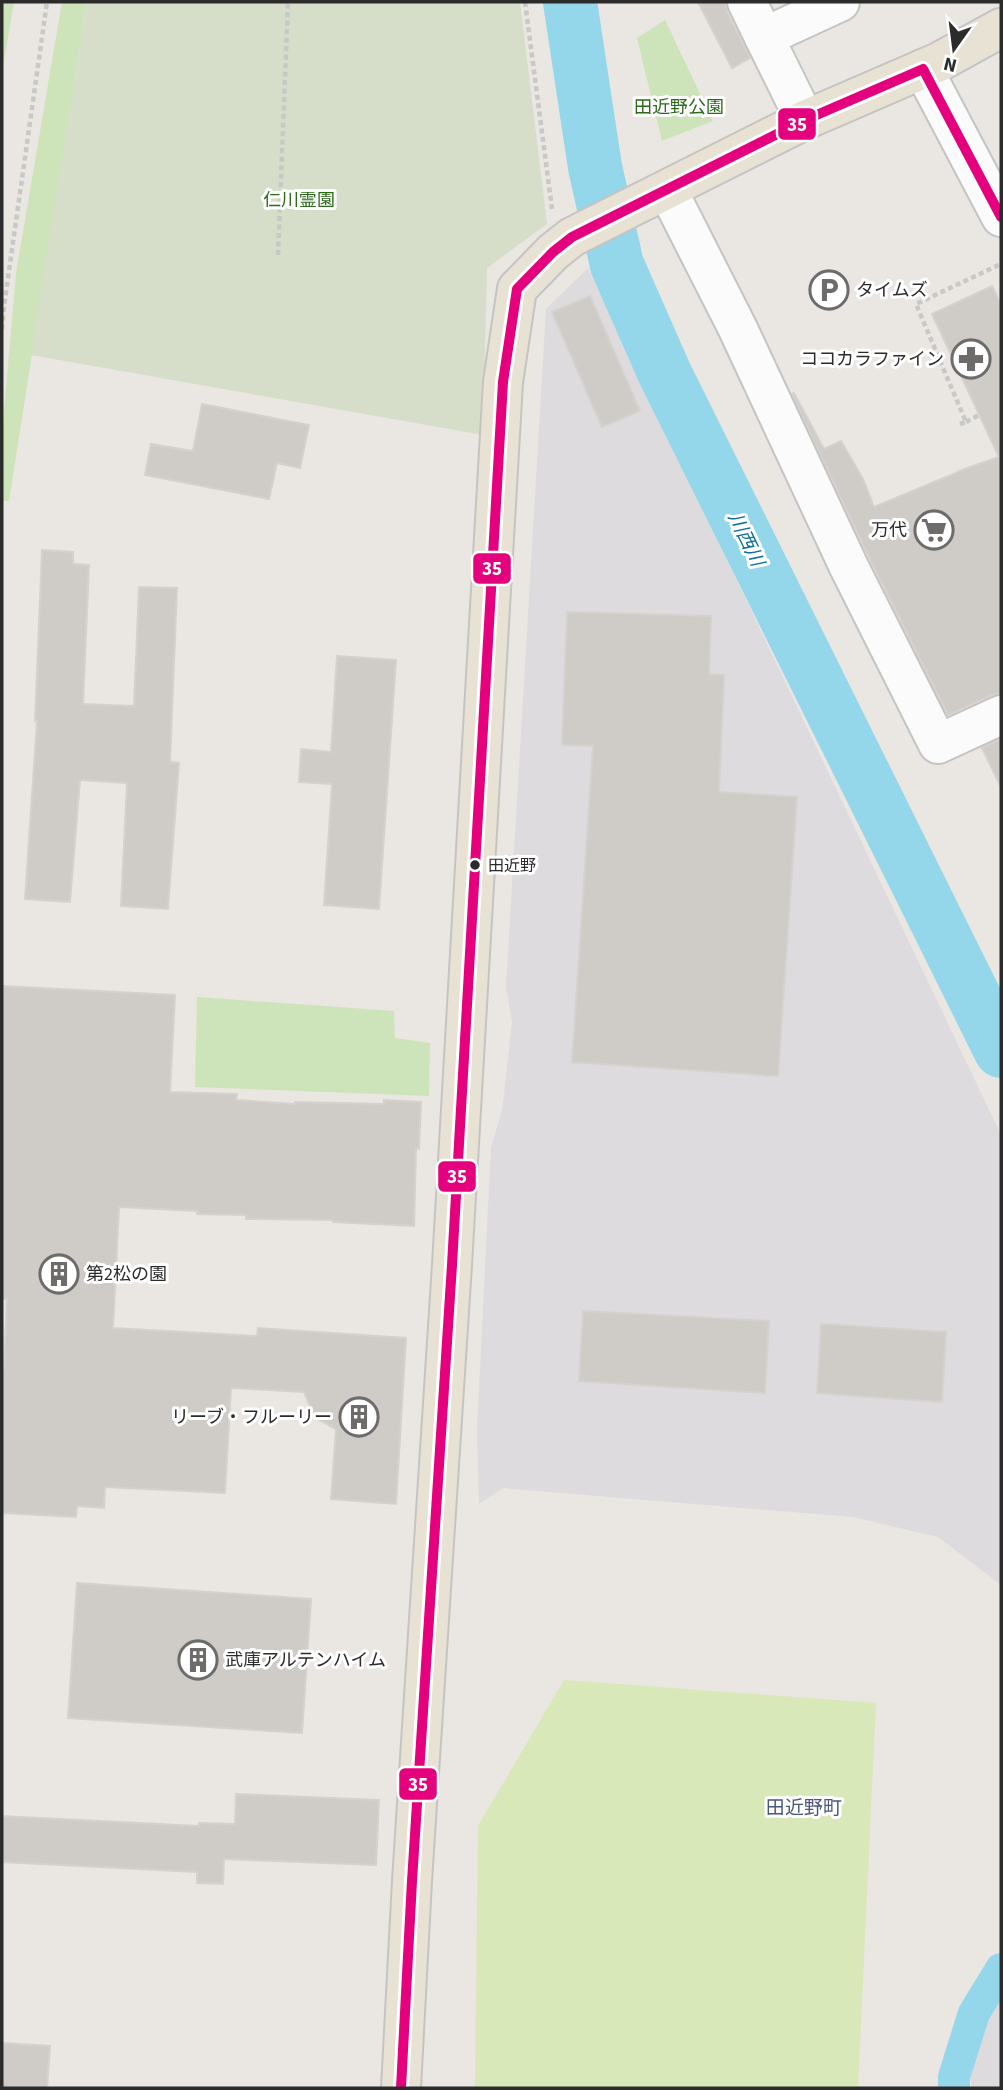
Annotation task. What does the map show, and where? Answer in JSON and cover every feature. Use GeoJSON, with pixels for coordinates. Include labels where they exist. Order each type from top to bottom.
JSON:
{"type":"FeatureCollection","features":[{"type":"Feature","properties":{"kind":"main road"},"geometry":{"type":"LineString","coordinates":[[401,2088],[503,382],[517,289],[563,245],[632,206],[668,191],[805,120],[931,65],[1001,28]]}},
{"type":"Feature","properties":{"kind":"street"},"geometry":{"type":"LineString","coordinates":[[747,2],[805,120]]}},
{"type":"Feature","properties":{"kind":"street"},"geometry":{"type":"LineString","coordinates":[[764,37],[840,2]]}},
{"type":"Feature","properties":{"kind":"street"},"geometry":{"type":"LineString","coordinates":[[931,65],[1001,217]]}},
{"type":"Feature","properties":{"kind":"street"},"geometry":{"type":"LineString","coordinates":[[668,191],[738,329],[849,567],[938,744],[1001,715]]}},
{"type":"Feature","properties":{"kind":"path"},"geometry":{"type":"LineString","coordinates":[[2,329],[47,2]]}},
{"type":"Feature","properties":{"kind":"path"},"geometry":{"type":"LineString","coordinates":[[278,256],[288,2]]}},
{"type":"Feature","properties":{"kind":"path"},"geometry":{"type":"LineString","coordinates":[[525,2],[552,210],[563,245]]}},
{"type":"Feature","properties":{"kind":"path"},"geometry":{"type":"LineString","coordinates":[[979,415],[963,423],[916,304],[1001,264]]}},
{"type":"Feature","properties":{"kind":"shaded area"},"geometry":{"type":"Polygon","coordinates":[[[588,268],[1001,1135],[1001,1585],[938,1537],[853,1517],[503,1488],[479,1504],[477,1430],[491,1147],[502,1111],[512,1022],[506,987],[546,309],[588,268]]]}},
{"type":"Feature","properties":{"kind":"shaded area"},"geometry":{"type":"Polygon","coordinates":[[[1001,1993],[1001,2088],[971,2088],[971,2043],[1001,1993]]]}},
{"type":"Feature","properties":{"kind":"green space"},"geometry":{"type":"Polygon","coordinates":[[[2,2],[14,2],[2,73],[2,2]]]}},
{"type":"Feature","properties":{"kind":"green space"},"geometry":{"type":"Polygon","coordinates":[[[62,2],[87,2],[9,501],[2,501],[2,434],[16,273],[62,2]]]}},
{"type":"Feature","properties":{"kind":"green space","name":"仁川霊園"},"geometry":{"type":"Polygon","coordinates":[[[87,2],[520,2],[547,224],[487,268],[483,435],[31,355],[87,2]]]}},
{"type":"Feature","properties":{"kind":"green space","name":"田近野公園"},"geometry":{"type":"Polygon","coordinates":[[[665,20],[713,121],[662,141],[637,38],[665,20]]]}},
{"type":"Feature","properties":{"kind":"green space"},"geometry":{"type":"Polygon","coordinates":[[[197,997],[394,1011],[395,1038],[430,1043],[429,1096],[195,1087],[197,997]]]}},
{"type":"Feature","properties":{"kind":"green space"},"geometry":{"type":"Polygon","coordinates":[[[564,1680],[876,1703],[858,2088],[475,2088],[478,1826],[564,1680]]]}},
{"type":"Feature","properties":{"kind":"building"},"geometry":{"type":"Polygon","coordinates":[[[698,2],[725,2],[727,12],[750,58],[732,68],[698,2]]]}},
{"type":"Feature","properties":{"kind":"building"},"geometry":{"type":"Polygon","coordinates":[[[992,286],[1001,305],[1001,693],[948,715],[792,394],[794,393],[824,449],[841,441],[863,479],[874,507],[999,457],[932,314],[992,286]]]}},
{"type":"Feature","properties":{"kind":"building"},"geometry":{"type":"Polygon","coordinates":[[[590,296],[640,411],[602,427],[552,312],[590,296]]]}},
{"type":"Feature","properties":{"kind":"building"},"geometry":{"type":"Polygon","coordinates":[[[202,404],[309,425],[300,468],[277,463],[269,499],[145,475],[151,444],[193,451],[202,404]]]}},
{"type":"Feature","properties":{"kind":"building"},"geometry":{"type":"Polygon","coordinates":[[[42,550],[73,552],[73,564],[89,565],[83,704],[134,706],[139,587],[177,588],[170,762],[179,763],[168,909],[121,906],[127,783],[80,780],[70,902],[25,899],[37,721],[42,550]]]}},
{"type":"Feature","properties":{"kind":"building"},"geometry":{"type":"Polygon","coordinates":[[[567,612],[711,616],[709,674],[724,675],[719,792],[797,797],[778,1076],[572,1062],[593,746],[562,745],[567,612]]]}},
{"type":"Feature","properties":{"kind":"building"},"geometry":{"type":"Polygon","coordinates":[[[337,656],[396,660],[379,909],[324,905],[332,784],[299,782],[301,749],[331,752],[337,656]]]}},
{"type":"Feature","properties":{"kind":"building"},"geometry":{"type":"Polygon","coordinates":[[[1001,739],[1001,787],[982,748],[1001,739]]]}},
{"type":"Feature","properties":{"kind":"building"},"geometry":{"type":"Polygon","coordinates":[[[2,986],[175,995],[170,1092],[237,1094],[236,1100],[295,1104],[384,1104],[384,1100],[421,1102],[419,1149],[416,1148],[414,1226],[333,1220],[246,1219],[246,1215],[119,1207],[113,1328],[257,1336],[258,1328],[406,1338],[396,1504],[331,1499],[336,1429],[313,1414],[304,1392],[231,1388],[225,1493],[105,1487],[104,1508],[77,1506],[76,1517],[2,1513],[2,1369],[7,1299],[2,1299],[2,986]]]}},
{"type":"Feature","properties":{"kind":"building"},"geometry":{"type":"Polygon","coordinates":[[[583,1311],[769,1321],[765,1393],[579,1381],[583,1311]]]}},
{"type":"Feature","properties":{"kind":"building"},"geometry":{"type":"Polygon","coordinates":[[[821,1324],[946,1332],[942,1402],[817,1393],[821,1324]]]}},
{"type":"Feature","properties":{"kind":"building","name":"武庫アルテンハイム"},"geometry":{"type":"Polygon","coordinates":[[[77,1583],[311,1599],[302,1733],[68,1718],[77,1583]]]}},
{"type":"Feature","properties":{"kind":"building"},"geometry":{"type":"Polygon","coordinates":[[[236,1794],[379,1800],[376,1865],[224,1859],[223,1884],[197,1883],[197,1872],[2,1862],[2,1816],[199,1826],[199,1823],[235,1824],[236,1794]]]}},
{"type":"Feature","properties":{"kind":"building"},"geometry":{"type":"Polygon","coordinates":[[[2,2043],[50,2046],[47,2088],[2,2088],[2,2043]]]}},
{"type":"Feature","properties":{"kind":"waterway","name":"川西川"},"geometry":{"type":"LineString","coordinates":[[570,2],[595,167],[617,265],[665,374],[1001,1051]]}},
{"type":"Feature","properties":{"kind":"waterway"},"geometry":{"type":"LineString","coordinates":[[954,2088],[954,2077],[974,2013],[1001,1969]]}},
{"type":"Feature","properties":{"kind":"transit line","name":"35"},"geometry":{"type":"LineString","coordinates":[[401,2088],[503,382],[517,289],[553,252],[572,237],[805,120],[923,69],[1001,217]]}},
{"type":"Feature","properties":{"kind":"place","name":"タイムズ"},"geometry":{"type":"Point","coordinates":[829,290]}},
{"type":"Feature","properties":{"kind":"place","name":"ココカラファイン"},"geometry":{"type":"Point","coordinates":[971,359]}},
{"type":"Feature","properties":{"kind":"place","name":"万代"},"geometry":{"type":"Point","coordinates":[934,530]}},
{"type":"Feature","properties":{"kind":"place","name":"田近野"},"geometry":{"type":"Point","coordinates":[475,865]}},
{"type":"Feature","properties":{"kind":"place","name":"第2松の園"},"geometry":{"type":"Point","coordinates":[59,1274]}},
{"type":"Feature","properties":{"kind":"place","name":"リーブ・フルーリー"},"geometry":{"type":"Point","coordinates":[359,1417]}},
{"type":"Feature","properties":{"kind":"place","name":"武庫アルテンハイム"},"geometry":{"type":"Point","coordinates":[198,1660]}},
{"type":"Feature","properties":{"kind":"district","name":"田近野町"},"geometry":{"type":"Point","coordinates":[804,1807]}}]}
